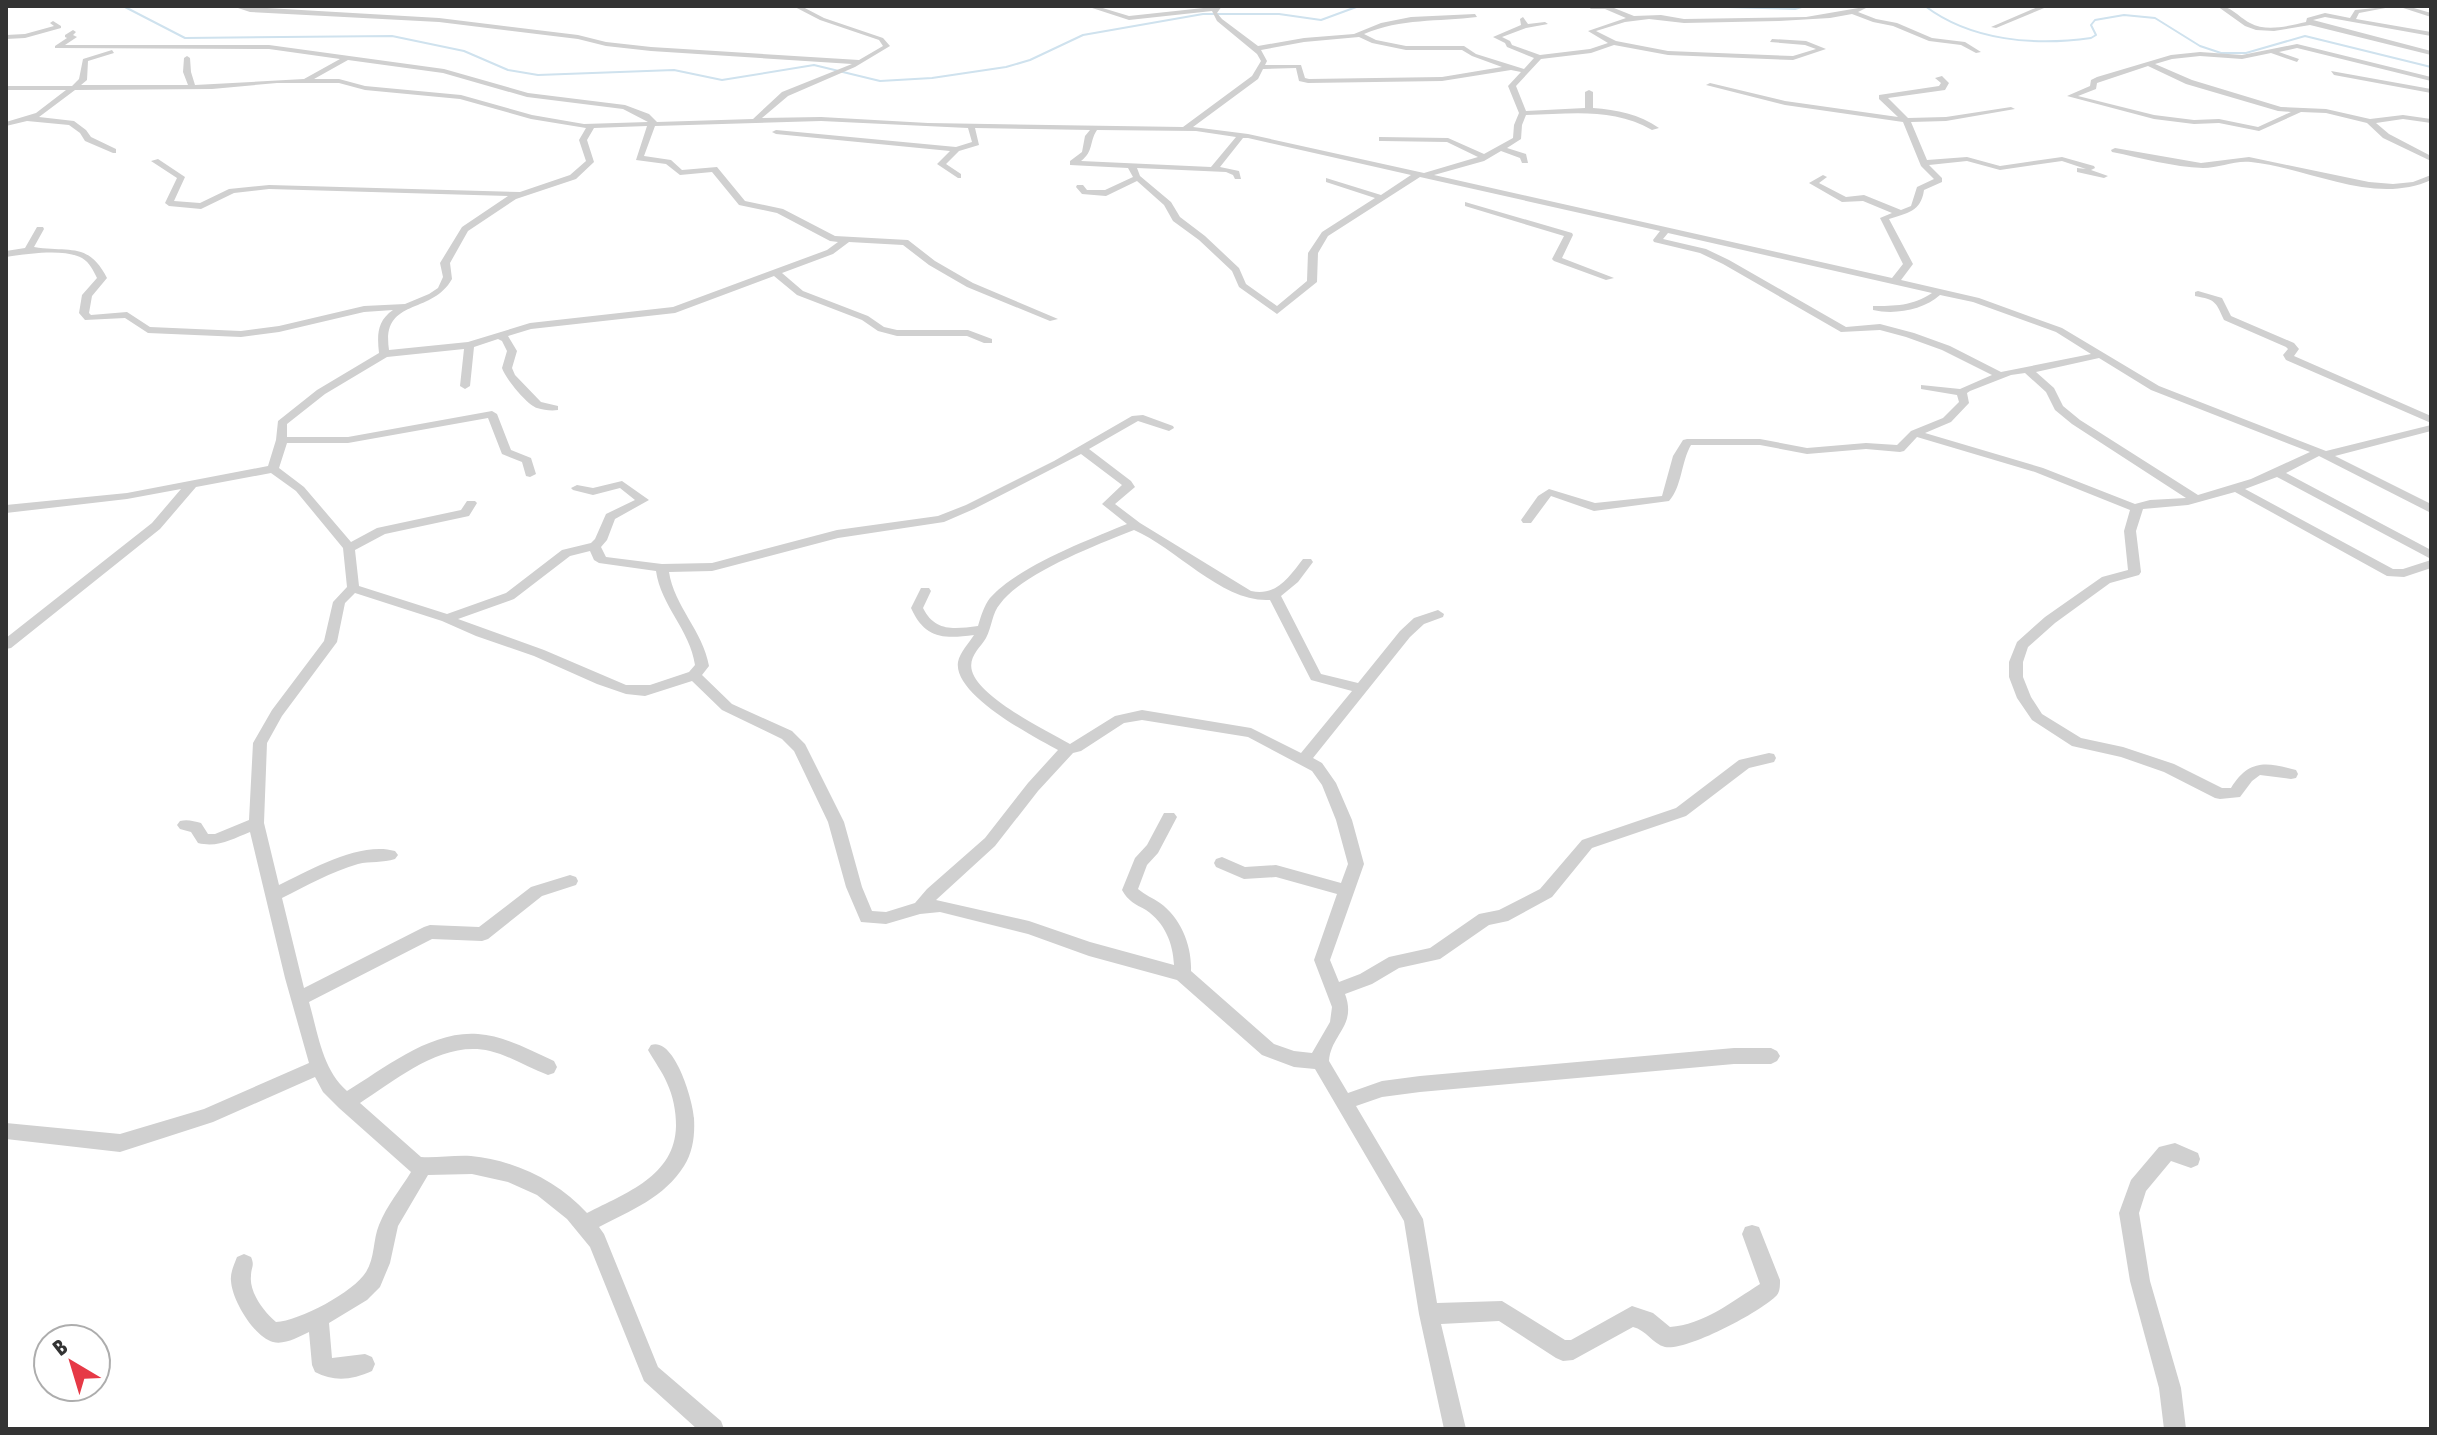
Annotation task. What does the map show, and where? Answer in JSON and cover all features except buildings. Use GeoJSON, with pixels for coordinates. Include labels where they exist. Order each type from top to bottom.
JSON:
{"type":"FeatureCollection","features":[{"type":"Feature","properties":{"kind":"street"},"geometry":{"type":"LineString","coordinates":[[235,6],[264,11],[365,10],[651,49],[857,64]]}},
{"type":"Feature","properties":{"kind":"street"},"geometry":{"type":"LineString","coordinates":[[756,120],[785,94],[857,64],[888,44],[796,6]]}},
{"type":"Feature","properties":{"kind":"street"},"geometry":{"type":"LineString","coordinates":[[1089,6],[1125,18],[1218,12],[1224,28],[1259,48],[1360,35],[1383,24],[1411,19],[1475,16]]}},
{"type":"Feature","properties":{"kind":"street"},"geometry":{"type":"LineString","coordinates":[[1772,41],[1799,42],[1823,49],[1793,58],[1668,53],[1614,43],[1591,31],[1634,19],[1669,16],[1686,21],[1826,17],[1867,6]]}},
{"type":"Feature","properties":{"kind":"street"},"geometry":{"type":"LineString","coordinates":[[1994,27],[2046,6]]}},
{"type":"Feature","properties":{"kind":"street"},"geometry":{"type":"LineString","coordinates":[[2084,6],[2102,6]]}},
{"type":"Feature","properties":{"kind":"street"},"geometry":{"type":"LineString","coordinates":[[2220,6],[2237,13],[2244,22],[2262,28],[2286,29],[2310,23],[2431,53]]}},
{"type":"Feature","properties":{"kind":"street"},"geometry":{"type":"LineString","coordinates":[[2353,18],[2357,11],[2393,6]]}},
{"type":"Feature","properties":{"kind":"street"},"geometry":{"type":"LineString","coordinates":[[2400,6],[2431,15]]}},
{"type":"Feature","properties":{"kind":"street"},"geometry":{"type":"LineString","coordinates":[[1592,8],[1606,7],[1634,19]]}},
{"type":"Feature","properties":{"kind":"street"},"geometry":{"type":"LineString","coordinates":[[1853,12],[1875,21],[1895,24],[1933,41],[1963,43],[1978,52]]}},
{"type":"Feature","properties":{"kind":"street"},"geometry":{"type":"LineString","coordinates":[[2310,23],[2309,19],[2320,15],[2353,18],[2431,34]]}},
{"type":"Feature","properties":{"kind":"street"},"geometry":{"type":"LineString","coordinates":[[1545,24],[1524,22],[1496,37],[1508,42],[1509,46],[1539,57],[1588,51],[1614,43]]}},
{"type":"Feature","properties":{"kind":"street"},"geometry":{"type":"LineString","coordinates":[[6,37],[25,36],[59,27],[53,23]]}},
{"type":"Feature","properties":{"kind":"street"},"geometry":{"type":"LineString","coordinates":[[73,32],[67,36],[74,37],[57,47],[257,45],[444,71],[527,95],[625,107],[646,116],[653,123]]}},
{"type":"Feature","properties":{"kind":"street"},"geometry":{"type":"LineString","coordinates":[[1360,35],[1374,42],[1406,48],[1464,48],[1474,55],[1526,71]]}},
{"type":"Feature","properties":{"kind":"street"},"geometry":{"type":"LineString","coordinates":[[1570,43],[1588,51]]}},
{"type":"Feature","properties":{"kind":"street"},"geometry":{"type":"LineString","coordinates":[[29,119],[83,80],[85,60],[126,46]]}},
{"type":"Feature","properties":{"kind":"street"},"geometry":{"type":"LineString","coordinates":[[2297,112],[2259,129],[2221,122],[2154,117],[2071,96],[2093,87],[2094,82],[2100,79],[2147,63],[2195,54],[2242,57],[2301,46],[2431,79]]}},
{"type":"Feature","properties":{"kind":"street"},"geometry":{"type":"LineString","coordinates":[[1185,129],[1250,81],[1264,61],[1259,48]]}},
{"type":"Feature","properties":{"kind":"street"},"geometry":{"type":"LineString","coordinates":[[2273,52],[2297,60]]}},
{"type":"Feature","properties":{"kind":"street"},"geometry":{"type":"LineString","coordinates":[[1132,167],[1138,178],[1166,202],[1176,219],[1236,270],[1242,285],[1277,311],[1312,282],[1313,253],[1325,234],[1396,186],[1423,174],[1484,157],[1517,139],[1523,113],[1512,88],[1539,57]]}},
{"type":"Feature","properties":{"kind":"street"},"geometry":{"type":"LineString","coordinates":[[187,58],[192,87]]}},
{"type":"Feature","properties":{"kind":"street"},"geometry":{"type":"LineString","coordinates":[[306,80],[346,58]]}},
{"type":"Feature","properties":{"kind":"street"},"geometry":{"type":"LineString","coordinates":[[2147,63],[2212,90],[2297,112],[2326,111],[2370,121],[2403,117],[2431,121]]}},
{"type":"Feature","properties":{"kind":"street"},"geometry":{"type":"LineString","coordinates":[[1262,67],[1298,66],[1302,79],[1308,81],[1433,79],[1511,68]]}},
{"type":"Feature","properties":{"kind":"street"},"geometry":{"type":"LineString","coordinates":[[2334,73],[2431,91]]}},
{"type":"Feature","properties":{"kind":"street"},"geometry":{"type":"LineString","coordinates":[[1896,280],[1908,264],[1884,219],[1918,206],[1920,189],[1939,180],[1925,163],[1906,120],[1882,97],[1942,88],[1945,83],[1939,78]]}},
{"type":"Feature","properties":{"kind":"street"},"geometry":{"type":"LineString","coordinates":[[6,88],[192,87],[306,80],[343,81],[365,88],[461,97],[531,117],[591,127],[821,119],[971,126],[1185,129],[1241,135],[1939,290],[2059,330],[2168,394],[2322,454],[2431,509]]}},
{"type":"Feature","properties":{"kind":"street"},"geometry":{"type":"LineString","coordinates":[[1710,85],[1785,103],[1906,120],[1946,119],[2011,109]]}},
{"type":"Feature","properties":{"kind":"street"},"geometry":{"type":"LineString","coordinates":[[578,102],[591,89]]}},
{"type":"Feature","properties":{"kind":"street"},"geometry":{"type":"LineString","coordinates":[[1589,92],[1589,110]]}},
{"type":"Feature","properties":{"kind":"street"},"geometry":{"type":"LineString","coordinates":[[1523,113],[1589,110],[1632,116],[1655,128]]}},
{"type":"Feature","properties":{"kind":"street"},"geometry":{"type":"LineString","coordinates":[[6,124],[29,119],[75,122],[84,129],[88,139],[113,151]]}},
{"type":"Feature","properties":{"kind":"street"},"geometry":{"type":"LineString","coordinates":[[2370,121],[2383,134],[2431,159]]}},
{"type":"Feature","properties":{"kind":"street"},"geometry":{"type":"LineString","coordinates":[[653,123],[639,158],[668,162],[680,173],[714,169],[742,203],[778,210],[833,239],[905,242],[932,263],[970,285],[1053,319]]}},
{"type":"Feature","properties":{"kind":"street"},"geometry":{"type":"LineString","coordinates":[[776,132],[956,149],[976,143],[971,126]]}},
{"type":"Feature","properties":{"kind":"street"},"geometry":{"type":"LineString","coordinates":[[1096,126],[1089,136],[1086,153],[1073,163],[1232,170],[1238,177]]}},
{"type":"Feature","properties":{"kind":"street"},"geometry":{"type":"LineString","coordinates":[[6,254],[30,250],[76,251],[98,268],[102,280],[87,295],[86,317],[129,315],[142,328],[157,332],[255,333],[364,309],[403,306],[432,295],[446,283],[449,277],[445,263],[465,229],[509,200],[565,180],[587,167],[590,157],[583,140],[591,127]]}},
{"type":"Feature","properties":{"kind":"street"},"geometry":{"type":"LineString","coordinates":[[1214,169],[1241,135]]}},
{"type":"Feature","properties":{"kind":"street"},"geometry":{"type":"LineString","coordinates":[[1382,139],[1448,140],[1484,157]]}},
{"type":"Feature","properties":{"kind":"street"},"geometry":{"type":"LineString","coordinates":[[1499,148],[1523,156],[1525,161]]}},
{"type":"Feature","properties":{"kind":"street"},"geometry":{"type":"LineString","coordinates":[[956,149],[941,164],[958,176]]}},
{"type":"Feature","properties":{"kind":"street"},"geometry":{"type":"LineString","coordinates":[[2115,150],[2211,165],[2241,159],[2269,162],[2344,182],[2414,185],[2430,179]]}},
{"type":"Feature","properties":{"kind":"street"},"geometry":{"type":"LineString","coordinates":[[1925,163],[1967,159],[2000,168],[2044,160],[2104,176]]}},
{"type":"Feature","properties":{"kind":"street"},"geometry":{"type":"LineString","coordinates":[[2053,162],[2062,159],[2091,168]]}},
{"type":"Feature","properties":{"kind":"street"},"geometry":{"type":"LineString","coordinates":[[155,161],[181,177],[169,203],[198,206],[232,191],[269,187],[523,194]]}},
{"type":"Feature","properties":{"kind":"street"},"geometry":{"type":"LineString","coordinates":[[1823,177],[1813,183],[1845,200],[1864,198],[1900,213]]}},
{"type":"Feature","properties":{"kind":"street"},"geometry":{"type":"LineString","coordinates":[[1080,187],[1084,192],[1104,193],[1138,178]]}},
{"type":"Feature","properties":{"kind":"street"},"geometry":{"type":"LineString","coordinates":[[1329,180],[1382,198]]}},
{"type":"Feature","properties":{"kind":"street"},"geometry":{"type":"LineString","coordinates":[[1468,204],[1570,235],[1557,259],[1609,278]]}},
{"type":"Feature","properties":{"kind":"street"},"geometry":{"type":"LineString","coordinates":[[1550,230],[1573,210]]}},
{"type":"Feature","properties":{"kind":"street"},"geometry":{"type":"LineString","coordinates":[[30,250],[40,229]]}},
{"type":"Feature","properties":{"kind":"street"},"geometry":{"type":"LineString","coordinates":[[1665,231],[1657,240],[1703,251],[1726,262],[1844,330],[1880,327],[1910,335],[1946,348],[2001,376]]}},
{"type":"Feature","properties":{"kind":"street"},"geometry":{"type":"LineString","coordinates":[[273,469],[282,440],[282,423],[287,416],[384,354],[469,345],[530,326],[675,310],[830,252],[845,241]]}},
{"type":"Feature","properties":{"kind":"street"},"geometry":{"type":"LineString","coordinates":[[775,272],[804,294],[865,318],[881,329],[897,333],[968,333],[988,341]]}},
{"type":"Feature","properties":{"kind":"street"},"geometry":{"type":"LineString","coordinates":[[1876,308],[1889,311],[1932,300],[1939,290]]}},
{"type":"Feature","properties":{"kind":"street"},"geometry":{"type":"LineString","coordinates":[[2198,294],[2221,301],[2226,306],[2227,318],[2291,346],[2294,349],[2288,355],[2290,358],[2431,420]]}},
{"type":"Feature","properties":{"kind":"street"},"geometry":{"type":"LineString","coordinates":[[384,354],[383,331],[403,306]]}},
{"type":"Feature","properties":{"kind":"street"},"geometry":{"type":"LineString","coordinates":[[498,335],[506,339],[512,351],[506,368],[510,378],[526,389],[537,405],[554,408]]}},
{"type":"Feature","properties":{"kind":"street"},"geometry":{"type":"LineString","coordinates":[[465,386],[469,345]]}},
{"type":"Feature","properties":{"kind":"street"},"geometry":{"type":"LineString","coordinates":[[1925,387],[1962,392],[2001,376],[2100,355]]}},
{"type":"Feature","properties":{"kind":"street"},"geometry":{"type":"LineString","coordinates":[[2027,370],[2050,390],[2059,408],[2076,422],[2196,499]]}},
{"type":"Feature","properties":{"kind":"street"},"geometry":{"type":"LineString","coordinates":[[1527,520],[1549,492],[1594,507],[1665,499],[1669,495],[1679,456],[1687,442],[1760,442],[1807,451],[1866,446],[1898,449],[1915,433],[1957,413],[1964,403],[1962,392]]}},
{"type":"Feature","properties":{"kind":"street"},"geometry":{"type":"LineString","coordinates":[[282,440],[357,439],[489,414],[494,416],[506,452],[527,460],[530,474]]}},
{"type":"Feature","properties":{"kind":"street"},"geometry":{"type":"LineString","coordinates":[[595,546],[598,557],[603,560],[662,568],[725,565],[846,532],[940,519],[1083,450],[1136,418],[1169,428]]}},
{"type":"Feature","properties":{"kind":"street"},"geometry":{"type":"LineString","coordinates":[[2291,774],[2276,770],[2253,770],[2245,775],[2235,793],[2220,794],[2169,768],[2123,752],[2077,742],[2037,717],[2024,698],[2016,677],[2016,662],[2022,645],[2050,620],[2103,582],[2135,572],[2128,542],[2137,509],[2144,505],[2196,499],[2237,489],[2322,454],[2431,428]]}},
{"type":"Feature","properties":{"kind":"street"},"geometry":{"type":"LineString","coordinates":[[1915,433],[2024,465],[2137,509]]}},
{"type":"Feature","properties":{"kind":"street"},"geometry":{"type":"LineString","coordinates":[[1083,450],[1129,487],[1108,504],[1136,526],[1245,595],[1274,595],[1293,583],[1307,562]]}},
{"type":"Feature","properties":{"kind":"street"},"geometry":{"type":"LineString","coordinates":[[6,509],[109,499],[273,469],[300,489],[349,548],[353,588]]}},
{"type":"Feature","properties":{"kind":"street"},"geometry":{"type":"LineString","coordinates":[[2278,473],[2431,555]]}},
{"type":"Feature","properties":{"kind":"street"},"geometry":{"type":"LineString","coordinates":[[447,618],[510,596],[566,553],[595,546],[601,540],[610,517],[643,500],[622,484],[593,492],[577,488]]}},
{"type":"Feature","properties":{"kind":"street"},"geometry":{"type":"LineString","coordinates":[[6,645],[156,526],[191,485]]}},
{"type":"Feature","properties":{"kind":"street"},"geometry":{"type":"LineString","coordinates":[[2237,489],[2391,573],[2404,573],[2431,564]]}},
{"type":"Feature","properties":{"kind":"street"},"geometry":{"type":"LineString","coordinates":[[349,548],[381,531],[465,513],[471,503]]}},
{"type":"Feature","properties":{"kind":"street"},"geometry":{"type":"LineString","coordinates":[[1068,749],[1001,708],[969,678],[965,657],[983,630],[994,602],[1009,587],[1136,526]]}},
{"type":"Feature","properties":{"kind":"street"},"geometry":{"type":"LineString","coordinates":[[353,588],[447,618],[460,626],[540,653],[633,691],[653,689],[693,677],[702,666],[700,649],[665,582],[662,568]]}},
{"type":"Feature","properties":{"kind":"street"},"geometry":{"type":"LineString","coordinates":[[353,588],[339,602],[330,642],[277,713],[260,743],[256,823],[319,1067],[329,1086],[416,1165],[471,1164],[508,1173],[573,1208],[587,1223],[651,1374],[713,1429]]}},
{"type":"Feature","properties":{"kind":"street"},"geometry":{"type":"LineString","coordinates":[[925,591],[917,608],[921,620],[930,629],[943,634],[983,630]]}},
{"type":"Feature","properties":{"kind":"street"},"geometry":{"type":"LineString","coordinates":[[1274,595],[1316,677],[1359,688]]}},
{"type":"Feature","properties":{"kind":"street"},"geometry":{"type":"LineString","coordinates":[[1305,758],[1412,626],[1438,614]]}},
{"type":"Feature","properties":{"kind":"street"},"geometry":{"type":"LineString","coordinates":[[693,677],[706,685],[727,707],[787,735],[800,748],[836,822],[854,887],[867,917],[886,918],[940,906],[1182,974],[1268,1050],[1294,1059],[1320,1062]]}},
{"type":"Feature","properties":{"kind":"street"},"geometry":{"type":"LineString","coordinates":[[920,908],[990,842],[1068,749],[1120,719],[1142,715],[1251,733],[1305,758],[1323,772],[1356,857],[1348,891],[1322,960],[1340,1000],[1340,1014],[1321,1046],[1320,1062],[1413,1219],[1429,1314],[1455,1429]]}},
{"type":"Feature","properties":{"kind":"street"},"geometry":{"type":"LineString","coordinates":[[1336,990],[1366,979],[1395,962],[1434,954],[1485,919],[1502,916],[1546,893],[1587,844],[1681,812],[1744,764],[1769,758]]}},
{"type":"Feature","properties":{"kind":"street"},"geometry":{"type":"LineString","coordinates":[[1169,817],[1153,849],[1140,862],[1130,890],[1157,910],[1182,946],[1182,974]]}},
{"type":"Feature","properties":{"kind":"street"},"geometry":{"type":"LineString","coordinates":[[185,825],[196,827],[203,839],[212,841],[256,823]]}},
{"type":"Feature","properties":{"kind":"street"},"geometry":{"type":"LineString","coordinates":[[274,895],[335,867],[373,855],[390,855]]}},
{"type":"Feature","properties":{"kind":"street"},"geometry":{"type":"LineString","coordinates":[[1222,863],[1244,873],[1276,871],[1348,891]]}},
{"type":"Feature","properties":{"kind":"street"},"geometry":{"type":"LineString","coordinates":[[299,999],[430,932],[482,934],[537,891],[570,881]]}},
{"type":"Feature","properties":{"kind":"street"},"geometry":{"type":"LineString","coordinates":[[345,1102],[430,1052],[463,1042],[474,1041],[511,1051],[548,1067]]}},
{"type":"Feature","properties":{"kind":"street"},"geometry":{"type":"LineString","coordinates":[[587,1223],[664,1179],[679,1161],[686,1146],[688,1137],[680,1086],[657,1050]]}},
{"type":"Feature","properties":{"kind":"street"},"geometry":{"type":"LineString","coordinates":[[1344,1102],[1382,1089],[1420,1084],[1688,1060],[1771,1056]]}},
{"type":"Feature","properties":{"kind":"street"},"geometry":{"type":"LineString","coordinates":[[6,1131],[120,1143],[207,1116],[319,1067]]}},
{"type":"Feature","properties":{"kind":"street"},"geometry":{"type":"LineString","coordinates":[[2175,1429],[2167,1376],[2140,1281],[2129,1213],[2138,1186],[2166,1153],[2170,1151],[2191,1159]]}},
{"type":"Feature","properties":{"kind":"street"},"geometry":{"type":"LineString","coordinates":[[244,1264],[240,1274],[243,1293],[266,1327],[278,1333],[318,1317],[368,1286],[380,1266],[390,1220],[412,1189],[423,1166]]}},
{"type":"Feature","properties":{"kind":"street"},"geometry":{"type":"LineString","coordinates":[[1429,1314],[1502,1311],[1563,1351],[1573,1350],[1632,1316],[1646,1320],[1666,1337],[1679,1336],[1715,1321],[1770,1289],[1770,1280],[1752,1234]]}},
{"type":"Feature","properties":{"kind":"street"},"geometry":{"type":"LineString","coordinates":[[318,1317],[322,1365],[327,1369],[339,1369],[365,1364]]}},
{"type":"Feature","properties":{"kind":"waterway"},"geometry":{"type":"LineString","coordinates":[[123,6],[185,38],[392,36],[464,51],[508,70],[538,75],[674,70],[722,80],[814,65],[880,81],[932,78],[1006,67],[1030,60],[1083,35],[1203,14],[1279,14],[1321,20],[1359,6]]}},
{"type":"Feature","properties":{"kind":"waterway"},"geometry":{"type":"LineString","coordinates":[[1692,6],[1795,9],[1805,6]]}},
{"type":"Feature","properties":{"kind":"waterway"},"geometry":{"type":"LineString","coordinates":[[1925,6],[1962,27],[2026,41],[2091,38],[2096,35],[2091,25],[2095,20],[2124,15],[2155,18],[2200,46],[2221,53],[2246,53],[2305,36],[2431,67]]}}]}
